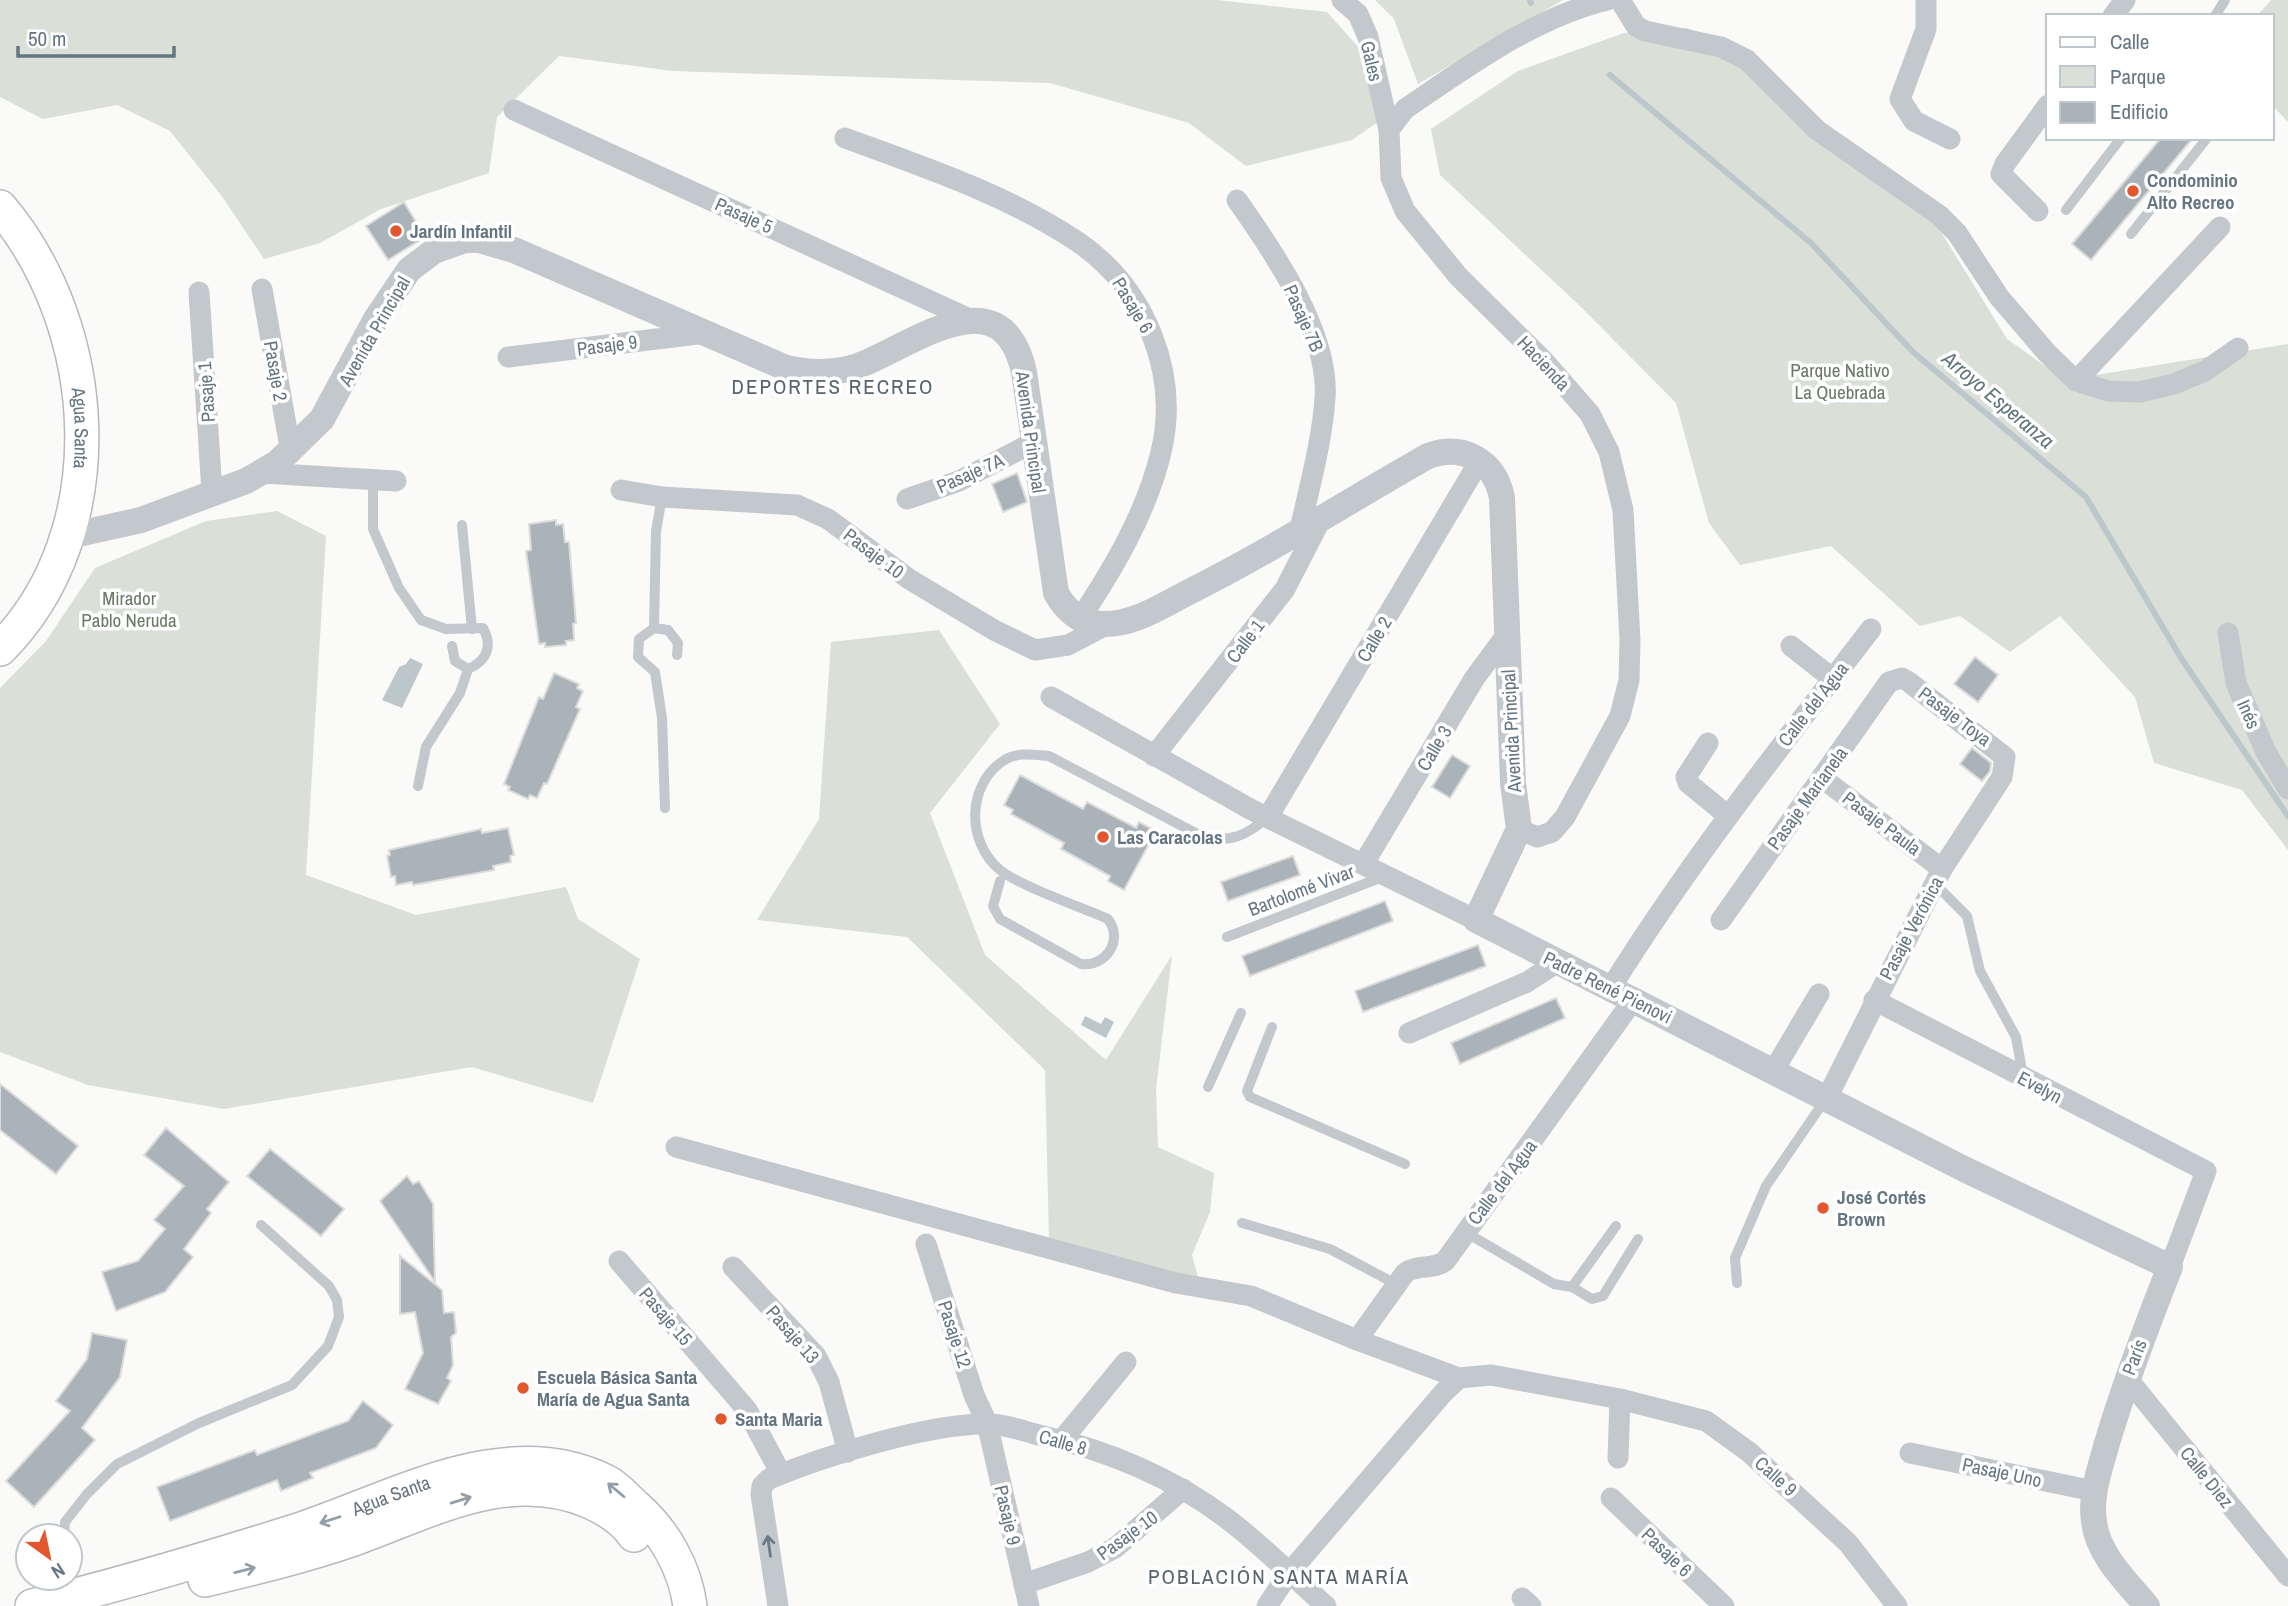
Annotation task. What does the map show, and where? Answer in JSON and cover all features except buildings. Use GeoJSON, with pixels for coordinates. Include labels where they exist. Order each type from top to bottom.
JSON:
{"type":"FeatureCollection","features":[{"type":"Feature","properties":{"kind":"main road","name":"Agua Santa"},"geometry":{"type":"LineString","coordinates":[[0,207],[20,230],[46,275],[62,313],[73,352],[82,422],[76,494],[69,536],[34,609],[0,649]]}},
{"type":"Feature","properties":{"kind":"main road","name":"Agua Santa"},"geometry":{"type":"LineString","coordinates":[[32,1606],[292,1532],[401,1491],[491,1465],[519,1463],[556,1466],[609,1483],[645,1514],[670,1548],[688,1592],[690,1606]]}},
{"type":"Feature","properties":{"kind":"main road","name":"Agua Santa"},"geometry":{"type":"LineString","coordinates":[[108,1606],[299,1557],[356,1538],[408,1516],[493,1490],[551,1490],[601,1507],[629,1529],[650,1558],[668,1606]]}},
{"type":"Feature","properties":{"kind":"street","name":"Gales"},"geometry":{"type":"LineString","coordinates":[[1342,0],[1358,14],[1368,37],[1389,130]]}},
{"type":"Feature","properties":{"kind":"street"},"geometry":{"type":"LineString","coordinates":[[1389,130],[1405,109],[1538,25],[1580,6],[1607,0]]}},
{"type":"Feature","properties":{"kind":"street"},"geometry":{"type":"LineString","coordinates":[[1620,0],[1636,26],[1721,47],[1747,60],[1816,130],[1939,215],[1957,233],[1999,296],[2047,353],[2076,381],[2108,391],[2140,392],[2174,384],[2205,371],[2238,348]]}},
{"type":"Feature","properties":{"kind":"street"},"geometry":{"type":"LineString","coordinates":[[1926,0],[1926,29],[1900,99],[1914,121],[1950,139]]}},
{"type":"Feature","properties":{"kind":"street"},"geometry":{"type":"LineString","coordinates":[[2038,211],[2001,174],[2005,163],[2046,108]]}},
{"type":"Feature","properties":{"kind":"street","name":"Pasaje 5"},"geometry":{"type":"LineString","coordinates":[[514,110],[974,321]]}},
{"type":"Feature","properties":{"kind":"street","name":"Hacienda"},"geometry":{"type":"LineString","coordinates":[[1389,130],[1391,178],[1405,211],[1458,276],[1543,360],[1590,414],[1609,452],[1623,510],[1630,640],[1629,680],[1620,716],[1564,817],[1552,832],[1537,837],[1519,829]]}},
{"type":"Feature","properties":{"kind":"street","name":"Pasaje 6"},"geometry":{"type":"LineString","coordinates":[[845,138],[995,197],[1057,229],[1106,265],[1142,313],[1156,347],[1164,382],[1166,406],[1161,454],[1141,507],[1110,574],[1080,619]]}},
{"type":"Feature","properties":{"kind":"street","name":"Pasaje 7B"},"geometry":{"type":"LineString","coordinates":[[1237,200],[1281,268],[1321,355],[1326,396],[1311,524]]}},
{"type":"Feature","properties":{"kind":"street"},"geometry":{"type":"LineString","coordinates":[[2076,381],[2220,227]]}},
{"type":"Feature","properties":{"kind":"street","name":"Avenida Principal"},"geometry":{"type":"LineString","coordinates":[[69,536],[141,520],[262,473],[290,453],[333,403],[398,283],[422,258],[462,241],[476,239],[514,250],[786,368],[821,372],[867,362],[949,323],[974,321],[998,329],[1016,348],[1024,372],[1053,582],[1062,604],[1080,619]]}},
{"type":"Feature","properties":{"kind":"street","name":"Pasaje 2"},"geometry":{"type":"LineString","coordinates":[[262,289],[290,453]]}},
{"type":"Feature","properties":{"kind":"street","name":"Pasaje 1"},"geometry":{"type":"LineString","coordinates":[[199,292],[212,492]]}},
{"type":"Feature","properties":{"kind":"street","name":"Pasaje 9"},"geometry":{"type":"LineString","coordinates":[[508,357],[706,333]]}},
{"type":"Feature","properties":{"kind":"street","name":"Pasaje 7A"},"geometry":{"type":"LineString","coordinates":[[907,499],[959,481],[1032,443]]}},
{"type":"Feature","properties":{"kind":"street"},"geometry":{"type":"LineString","coordinates":[[1080,619],[1108,624],[1138,618],[1437,453],[1455,451],[1480,460]]}},
{"type":"Feature","properties":{"kind":"street","name":"Avenida Principal"},"geometry":{"type":"LineString","coordinates":[[1480,460],[1495,477],[1502,498],[1513,783],[1519,829]]}},
{"type":"Feature","properties":{"kind":"street","name":"Calle 2"},"geometry":{"type":"LineString","coordinates":[[1268,817],[1480,460]]}},
{"type":"Feature","properties":{"kind":"street"},"geometry":{"type":"LineString","coordinates":[[262,473],[396,481]]}},
{"type":"Feature","properties":{"kind":"street","name":"Pasaje 10"},"geometry":{"type":"LineString","coordinates":[[621,491],[662,498],[797,505],[828,519],[909,579],[994,630],[1035,650],[1068,645],[1108,624]]}},
{"type":"Feature","properties":{"kind":"street","name":"Calle 1"},"geometry":{"type":"LineString","coordinates":[[1154,756],[1285,589],[1311,524]]}},
{"type":"Feature","properties":{"kind":"street","name":"Calle del Agua"},"geometry":{"type":"LineString","coordinates":[[1357,1340],[1394,1283],[1413,1266],[1441,1265],[1623,993],[1662,906],[1727,815],[1871,629]]}},
{"type":"Feature","properties":{"kind":"street","name":"Inés"},"geometry":{"type":"LineString","coordinates":[[2228,633],[2236,683],[2266,752],[2288,789]]}},
{"type":"Feature","properties":{"kind":"street","name":"Calle 3"},"geometry":{"type":"LineString","coordinates":[[1364,863],[1474,679],[1507,634]]}},
{"type":"Feature","properties":{"kind":"street"},"geometry":{"type":"LineString","coordinates":[[1791,646],[1833,678]]}},
{"type":"Feature","properties":{"kind":"street","name":"Pasaje Toya"},"geometry":{"type":"LineString","coordinates":[[1895,678],[1909,682],[2002,752],[2006,764]]}},
{"type":"Feature","properties":{"kind":"street","name":"Pasaje Marianela"},"geometry":{"type":"LineString","coordinates":[[1721,920],[1884,687],[1895,678]]}},
{"type":"Feature","properties":{"kind":"street","name":"Padre René Pienovi"},"geometry":{"type":"LineString","coordinates":[[1051,697],[1268,817],[1623,993],[1964,1169],[2170,1267]]}},
{"type":"Feature","properties":{"kind":"street"},"geometry":{"type":"LineString","coordinates":[[1708,743],[1686,777],[1688,783],[1727,815]]}},
{"type":"Feature","properties":{"kind":"street","name":"Pasaje Verónica"},"geometry":{"type":"LineString","coordinates":[[1827,1098],[1938,876],[2002,777],[2006,764]]}},
{"type":"Feature","properties":{"kind":"street","name":"Pasaje Paula"},"geometry":{"type":"LineString","coordinates":[[1822,778],[1938,876]]}},
{"type":"Feature","properties":{"kind":"street"},"geometry":{"type":"LineString","coordinates":[[1476,920],[1519,829]]}},
{"type":"Feature","properties":{"kind":"street"},"geometry":{"type":"LineString","coordinates":[[1409,1033],[1527,982],[1558,962]]}},
{"type":"Feature","properties":{"kind":"street"},"geometry":{"type":"LineString","coordinates":[[1774,1070],[1819,994]]}},
{"type":"Feature","properties":{"kind":"street","name":"Evelyn"},"geometry":{"type":"LineString","coordinates":[[1874,1000],[2206,1171]]}},
{"type":"Feature","properties":{"kind":"street","name":"Calle 9"},"geometry":{"type":"LineString","coordinates":[[676,1147],[1176,1283],[1251,1296],[1459,1378],[1491,1374],[1620,1399],[1706,1421],[1749,1452],[1848,1543],[1898,1606]]}},
{"type":"Feature","properties":{"kind":"street","name":"París"},"geometry":{"type":"LineString","coordinates":[[2147,1606],[2104,1549],[2094,1522],[2094,1491],[2126,1377],[2206,1171]]}},
{"type":"Feature","properties":{"kind":"street","name":"Pasaje 12"},"geometry":{"type":"LineString","coordinates":[[926,1244],[974,1395],[987,1423]]}},
{"type":"Feature","properties":{"kind":"street","name":"Pasaje 15"},"geometry":{"type":"LineString","coordinates":[[619,1261],[747,1410],[782,1474]]}},
{"type":"Feature","properties":{"kind":"street","name":"Pasaje 13"},"geometry":{"type":"LineString","coordinates":[[733,1267],[816,1356],[829,1382],[848,1452]]}},
{"type":"Feature","properties":{"kind":"street"},"geometry":{"type":"LineString","coordinates":[[1062,1440],[1126,1362]]}},
{"type":"Feature","properties":{"kind":"street","name":"Calle Diez"},"geometry":{"type":"LineString","coordinates":[[2126,1377],[2288,1576]]}},
{"type":"Feature","properties":{"kind":"street"},"geometry":{"type":"LineString","coordinates":[[1267,1606],[1289,1573],[1459,1378]]}},
{"type":"Feature","properties":{"kind":"street"},"geometry":{"type":"LineString","coordinates":[[1618,1458],[1620,1399]]}},
{"type":"Feature","properties":{"kind":"street","name":"Pasaje 9"},"geometry":{"type":"LineString","coordinates":[[987,1423],[1029,1606]]}},
{"type":"Feature","properties":{"kind":"street","name":"Calle 8"},"geometry":{"type":"LineString","coordinates":[[778,1606],[762,1486],[769,1479],[848,1452],[950,1427],[987,1423],[1062,1440],[1130,1464],[1183,1489],[1227,1518],[1326,1606]]}},
{"type":"Feature","properties":{"kind":"street","name":"Pasaje Uno"},"geometry":{"type":"LineString","coordinates":[[1910,1453],[2094,1491]]}},
{"type":"Feature","properties":{"kind":"street","name":"Pasaje 10"},"geometry":{"type":"LineString","coordinates":[[1024,1584],[1088,1562],[1115,1548],[1183,1489]]}},
{"type":"Feature","properties":{"kind":"street","name":"Pasaje 6"},"geometry":{"type":"LineString","coordinates":[[1611,1498],[1724,1606]]}},
{"type":"Feature","properties":{"kind":"lane"},"geometry":{"type":"LineString","coordinates":[[2066,210],[2119,140]]}},
{"type":"Feature","properties":{"kind":"lane"},"geometry":{"type":"LineString","coordinates":[[2131,234],[2205,140]]}},
{"type":"Feature","properties":{"kind":"lane"},"geometry":{"type":"LineString","coordinates":[[373,481],[373,529],[399,588],[421,620],[446,629],[483,628],[489,639],[487,655],[479,664],[468,669],[460,693],[426,747],[418,786]]}},
{"type":"Feature","properties":{"kind":"lane"},"geometry":{"type":"LineString","coordinates":[[654,628],[656,531],[662,498]]}},
{"type":"Feature","properties":{"kind":"lane"},"geometry":{"type":"LineString","coordinates":[[462,525],[472,628]]}},
{"type":"Feature","properties":{"kind":"lane"},"geometry":{"type":"LineString","coordinates":[[665,808],[662,718],[655,672],[638,657],[639,639],[654,628],[668,630],[678,643],[677,655]]}},
{"type":"Feature","properties":{"kind":"lane"},"geometry":{"type":"LineString","coordinates":[[452,646],[455,661],[468,669]]}},
{"type":"Feature","properties":{"kind":"lane"},"geometry":{"type":"LineString","coordinates":[[1000,881],[993,906],[1000,919],[1081,964],[1093,965],[1104,961],[1115,938],[1114,928],[1108,919],[1002,872],[985,855],[976,836],[974,810],[987,776],[1007,758],[1049,756],[1203,837],[1223,841],[1237,838],[1251,832],[1268,817]]}},
{"type":"Feature","properties":{"kind":"lane","name":"Bartolomé Vivar"},"geometry":{"type":"LineString","coordinates":[[1227,937],[1387,875]]}},
{"type":"Feature","properties":{"kind":"lane"},"geometry":{"type":"LineString","coordinates":[[1938,876],[1967,916],[1980,971],[2016,1037],[2023,1078]]}},
{"type":"Feature","properties":{"kind":"lane"},"geometry":{"type":"LineString","coordinates":[[1208,1087],[1241,1013]]}},
{"type":"Feature","properties":{"kind":"lane"},"geometry":{"type":"LineString","coordinates":[[1272,1027],[1247,1091],[1250,1097],[1405,1164]]}},
{"type":"Feature","properties":{"kind":"lane"},"geometry":{"type":"LineString","coordinates":[[1737,1283],[1735,1258],[1766,1186],[1827,1098]]}},
{"type":"Feature","properties":{"kind":"lane"},"geometry":{"type":"LineString","coordinates":[[1241,1223],[1330,1249],[1394,1283]]}},
{"type":"Feature","properties":{"kind":"lane"},"geometry":{"type":"LineString","coordinates":[[65,1522],[87,1494],[117,1464],[199,1423],[292,1385],[328,1346],[339,1317],[337,1300],[329,1286],[261,1225]]}},
{"type":"Feature","properties":{"kind":"lane"},"geometry":{"type":"LineString","coordinates":[[1572,1287],[1616,1226]]}},
{"type":"Feature","properties":{"kind":"lane"},"geometry":{"type":"LineString","coordinates":[[1465,1231],[1554,1284],[1572,1287],[1592,1299],[1603,1296],[1638,1239]]}},
{"type":"Feature","properties":{"kind":"green space"},"geometry":{"type":"Polygon","coordinates":[[[0,0],[1217,0],[1327,12],[1359,48],[1378,122],[1352,140],[1246,166],[1189,123],[1050,83],[673,71],[559,56],[497,117],[489,173],[381,209],[320,243],[264,259],[221,195],[170,131],[117,105],[43,119],[0,97],[0,0]]]}},
{"type":"Feature","properties":{"kind":"green space"},"geometry":{"type":"Polygon","coordinates":[[[1375,0],[1563,0],[1418,84],[1394,19],[1375,0]]]}},
{"type":"Feature","properties":{"kind":"green space"},"geometry":{"type":"Polygon","coordinates":[[[2271,0],[2288,0],[2288,122],[2274,107],[2274,14],[2259,14],[2271,0]]]}},
{"type":"Feature","properties":{"kind":"green space","name":"Parque Nativo La Quebrada"},"geometry":{"type":"Polygon","coordinates":[[[1687,28],[1754,53],[1828,150],[1933,219],[2007,339],[2065,380],[2288,344],[2288,850],[2242,790],[2154,763],[2135,697],[2060,616],[2010,652],[1960,616],[1920,626],[1831,546],[1740,565],[1709,523],[1676,403],[1579,305],[1440,175],[1431,129],[1518,71],[1624,33],[1687,28]]]}},
{"type":"Feature","properties":{"kind":"green space","name":"Mirador Pablo Neruda"},"geometry":{"type":"Polygon","coordinates":[[[277,511],[326,536],[306,875],[416,915],[566,887],[578,919],[640,959],[593,1103],[472,1067],[224,1109],[88,1085],[0,1052],[0,688],[46,641],[95,568],[206,521],[277,511]]]}},
{"type":"Feature","properties":{"kind":"green space"},"geometry":{"type":"Polygon","coordinates":[[[939,630],[1000,724],[930,813],[985,955],[1106,1060],[1172,955],[1156,1089],[1158,1147],[1214,1173],[1210,1212],[1192,1255],[1200,1284],[1049,1240],[1045,1070],[907,937],[757,920],[819,819],[831,642],[939,630]]]}},
{"type":"Feature","properties":{"kind":"shaded area"},"geometry":{"type":"Polygon","coordinates":[[[410,658],[423,664],[402,708],[382,700],[399,667],[406,664],[410,658]]]}},
{"type":"Feature","properties":{"kind":"shaded area"},"geometry":{"type":"Polygon","coordinates":[[[1085,1016],[1101,1024],[1105,1017],[1114,1022],[1106,1038],[1081,1025],[1085,1016]]]}},
{"type":"Feature","properties":{"kind":"waterway","name":"Arroyo Esperanza"},"geometry":{"type":"LineString","coordinates":[[1610,75],[1811,243],[1913,352],[2086,497],[2181,658],[2288,816]]}},
{"type":"Feature","properties":{"kind":"place","name":"Condominio Alto Recreo"},"geometry":{"type":"Point","coordinates":[2133,191]}},
{"type":"Feature","properties":{"kind":"place","name":"Jardín Infantil"},"geometry":{"type":"Point","coordinates":[396,231]}},
{"type":"Feature","properties":{"kind":"place","name":"Las Caracolas"},"geometry":{"type":"Point","coordinates":[1103,837]}},
{"type":"Feature","properties":{"kind":"place","name":"José Cortés Brown"},"geometry":{"type":"Point","coordinates":[1823,1208]}},
{"type":"Feature","properties":{"kind":"place","name":"Escuela Básica Santa María de Agua Santa"},"geometry":{"type":"Point","coordinates":[523,1388]}},
{"type":"Feature","properties":{"kind":"place","name":"Santa Maria"},"geometry":{"type":"Point","coordinates":[721,1419]}},
{"type":"Feature","properties":{"kind":"district","name":"DEPORTES RECREO"},"geometry":{"type":"Point","coordinates":[833,387]}},
{"type":"Feature","properties":{"kind":"district","name":"POBLACIÓN SANTA MARÍA"},"geometry":{"type":"Point","coordinates":[1279,1577]}}]}
